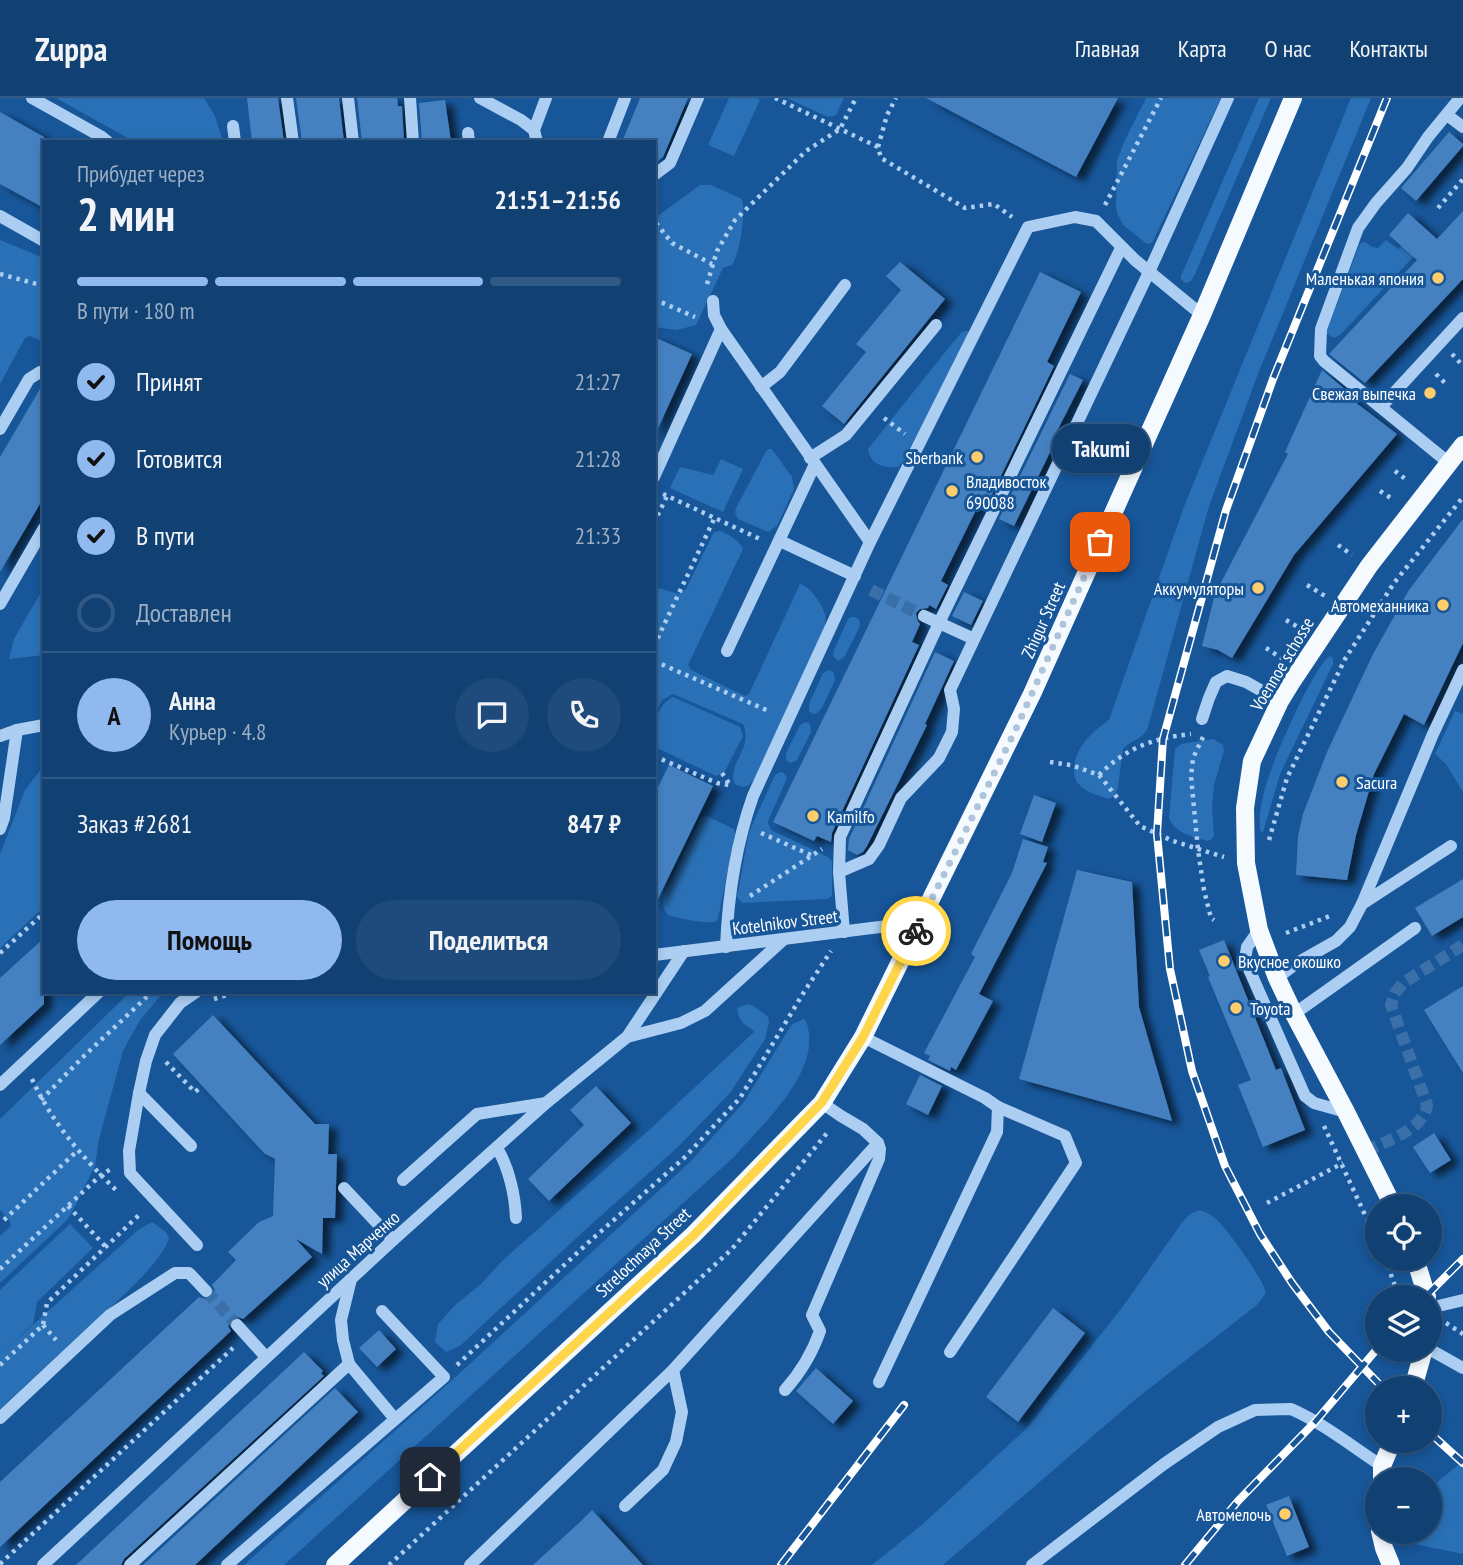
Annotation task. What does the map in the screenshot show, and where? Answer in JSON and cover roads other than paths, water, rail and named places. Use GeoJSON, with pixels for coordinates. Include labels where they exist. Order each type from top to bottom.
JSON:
{"type":"FeatureCollection","features":[{"type":"Feature","properties":{"kind":"main road","name":"Zhigur Street"},"geometry":{"type":"LineString","coordinates":[[920,922],[1032,694],[1202,315],[1293,98]]}},
{"type":"Feature","properties":{"kind":"main road","name":"Voennoe schosse"},"geometry":{"type":"LineString","coordinates":[[1387,1194],[1294,1014],[1259,930],[1247,863],[1245,808],[1252,761],[1280,701],[1369,566],[1463,445]]}},
{"type":"Feature","properties":{"kind":"main road","name":"Strelochnaya Street"},"geometry":{"type":"LineString","coordinates":[[335,1565],[694,1235],[822,1102],[863,1037],[920,922]]}},
{"type":"Feature","properties":{"kind":"main road"},"geometry":{"type":"LineString","coordinates":[[1383,1544],[1391,1565]]}},
{"type":"Feature","properties":{"kind":"street"},"geometry":{"type":"LineString","coordinates":[[32,98],[106,140]]}},
{"type":"Feature","properties":{"kind":"street"},"geometry":{"type":"LineString","coordinates":[[288,98],[293,140]]}},
{"type":"Feature","properties":{"kind":"street"},"geometry":{"type":"LineString","coordinates":[[348,98],[353,140]]}},
{"type":"Feature","properties":{"kind":"street"},"geometry":{"type":"LineString","coordinates":[[410,98],[413,140]]}},
{"type":"Feature","properties":{"kind":"street"},"geometry":{"type":"LineString","coordinates":[[480,98],[521,120],[535,136]]}},
{"type":"Feature","properties":{"kind":"street"},"geometry":{"type":"LineString","coordinates":[[535,136],[546,98]]}},
{"type":"Feature","properties":{"kind":"street"},"geometry":{"type":"LineString","coordinates":[[609,140],[625,98]]}},
{"type":"Feature","properties":{"kind":"street"},"geometry":{"type":"LineString","coordinates":[[656,174],[670,163],[698,98]]}},
{"type":"Feature","properties":{"kind":"street"},"geometry":{"type":"LineString","coordinates":[[839,872],[869,859],[879,845],[901,798],[939,758],[952,732],[954,709],[950,690],[1149,272],[1228,98]]}},
{"type":"Feature","properties":{"kind":"street"},"geometry":{"type":"LineString","coordinates":[[1449,463],[1320,356],[1321,329],[1358,229],[1460,98]]}},
{"type":"Feature","properties":{"kind":"street"},"geometry":{"type":"LineString","coordinates":[[1447,115],[1463,127]]}},
{"type":"Feature","properties":{"kind":"street"},"geometry":{"type":"LineString","coordinates":[[233,126],[235,140]]}},
{"type":"Feature","properties":{"kind":"street"},"geometry":{"type":"LineString","coordinates":[[0,216],[42,240]]}},
{"type":"Feature","properties":{"kind":"street"},"geometry":{"type":"LineString","coordinates":[[726,947],[727,911],[743,825],[753,796],[870,542],[1028,227],[1075,217],[1096,221],[1121,248],[1202,315]]}},
{"type":"Feature","properties":{"kind":"street"},"geometry":{"type":"LineString","coordinates":[[844,933],[839,872],[840,837],[939,623],[1121,248]]}},
{"type":"Feature","properties":{"kind":"street"},"geometry":{"type":"LineString","coordinates":[[761,387],[780,372],[845,285]]}},
{"type":"Feature","properties":{"kind":"street"},"geometry":{"type":"LineString","coordinates":[[713,300],[721,329],[870,542]]}},
{"type":"Feature","properties":{"kind":"street"},"geometry":{"type":"LineString","coordinates":[[1381,407],[1463,318]]}},
{"type":"Feature","properties":{"kind":"street"},"geometry":{"type":"LineString","coordinates":[[727,651],[780,541],[813,461],[846,435],[936,325]]}},
{"type":"Feature","properties":{"kind":"street"},"geometry":{"type":"LineString","coordinates":[[656,473],[721,329]]}},
{"type":"Feature","properties":{"kind":"street"},"geometry":{"type":"LineString","coordinates":[[0,429],[29,379],[42,372]]}},
{"type":"Feature","properties":{"kind":"street"},"geometry":{"type":"LineString","coordinates":[[0,604],[42,531]]}},
{"type":"Feature","properties":{"kind":"street"},"geometry":{"type":"LineString","coordinates":[[780,541],[855,576]]}},
{"type":"Feature","properties":{"kind":"street"},"geometry":{"type":"LineString","coordinates":[[924,616],[974,639]]}},
{"type":"Feature","properties":{"kind":"street"},"geometry":{"type":"LineString","coordinates":[[1277,978],[1336,941],[1350,927],[1463,670]]}},
{"type":"Feature","properties":{"kind":"street"},"geometry":{"type":"LineString","coordinates":[[1202,719],[1216,682],[1227,676],[1246,682],[1280,701]]}},
{"type":"Feature","properties":{"kind":"street"},"geometry":{"type":"LineString","coordinates":[[0,736],[42,725]]}},
{"type":"Feature","properties":{"kind":"street"},"geometry":{"type":"LineString","coordinates":[[0,829],[17,730]]}},
{"type":"Feature","properties":{"kind":"street"},"geometry":{"type":"LineString","coordinates":[[1362,904],[1451,846]]}},
{"type":"Feature","properties":{"kind":"street","name":"Kotelnikov Street"},"geometry":{"type":"LineString","coordinates":[[656,955],[920,922]]}},
{"type":"Feature","properties":{"kind":"street"},"geometry":{"type":"LineString","coordinates":[[1294,1014],[1415,928]]}},
{"type":"Feature","properties":{"kind":"street"},"geometry":{"type":"LineString","coordinates":[[1259,930],[1247,947],[1245,960],[1305,1096],[1314,1103],[1346,1112]]}},
{"type":"Feature","properties":{"kind":"street"},"geometry":{"type":"LineString","coordinates":[[627,1037],[681,1023],[705,1011],[783,940]]}},
{"type":"Feature","properties":{"kind":"street","name":"улица Марченко"},"geometry":{"type":"LineString","coordinates":[[656,993],[684,951]]}},
{"type":"Feature","properties":{"kind":"street"},"geometry":{"type":"LineString","coordinates":[[0,1085],[97,994]]}},
{"type":"Feature","properties":{"kind":"street"},"geometry":{"type":"LineString","coordinates":[[193,994],[180,1003],[155,1035],[139,1093],[130,1151],[131,1173],[197,1245]]}},
{"type":"Feature","properties":{"kind":"street","name":"улица Марченко"},"geometry":{"type":"LineString","coordinates":[[43,1565],[393,1240],[546,1103],[627,1037],[656,994]]}},
{"type":"Feature","properties":{"kind":"street"},"geometry":{"type":"LineString","coordinates":[[863,1037],[998,1107],[1065,1136],[1076,1163],[950,1352]]}},
{"type":"Feature","properties":{"kind":"street"},"geometry":{"type":"LineString","coordinates":[[139,1093],[191,1146]]}},
{"type":"Feature","properties":{"kind":"street"},"geometry":{"type":"LineString","coordinates":[[785,1390],[799,1375],[814,1350],[820,1331],[812,1315],[879,1159],[878,1143],[863,1129],[822,1102]]}},
{"type":"Feature","properties":{"kind":"street"},"geometry":{"type":"LineString","coordinates":[[403,1180],[477,1114],[546,1103]]}},
{"type":"Feature","properties":{"kind":"street"},"geometry":{"type":"LineString","coordinates":[[879,1382],[997,1132],[998,1107]]}},
{"type":"Feature","properties":{"kind":"street"},"geometry":{"type":"LineString","coordinates":[[470,1565],[673,1370],[878,1143]]}},
{"type":"Feature","properties":{"kind":"street"},"geometry":{"type":"LineString","coordinates":[[497,1148],[516,1200],[516,1218]]}},
{"type":"Feature","properties":{"kind":"street"},"geometry":{"type":"LineString","coordinates":[[344,1188],[393,1240]]}},
{"type":"Feature","properties":{"kind":"street"},"geometry":{"type":"LineString","coordinates":[[0,1418],[110,1315],[175,1273],[188,1273],[206,1291]]}},
{"type":"Feature","properties":{"kind":"street"},"geometry":{"type":"LineString","coordinates":[[351,1278],[341,1320],[349,1364],[395,1419]]}},
{"type":"Feature","properties":{"kind":"street"},"geometry":{"type":"LineString","coordinates":[[1442,1305],[1463,1300]]}},
{"type":"Feature","properties":{"kind":"street"},"geometry":{"type":"LineString","coordinates":[[226,1565],[444,1377],[382,1311]]}},
{"type":"Feature","properties":{"kind":"street"},"geometry":{"type":"LineString","coordinates":[[237,1325],[266,1357]]}},
{"type":"Feature","properties":{"kind":"street"},"geometry":{"type":"LineString","coordinates":[[1442,1356],[1463,1368]]}},
{"type":"Feature","properties":{"kind":"street"},"geometry":{"type":"LineString","coordinates":[[130,1565],[349,1364]]}},
{"type":"Feature","properties":{"kind":"street"},"geometry":{"type":"LineString","coordinates":[[625,1506],[663,1470],[676,1442],[682,1412],[673,1370]]}},
{"type":"Feature","properties":{"kind":"street"},"geometry":{"type":"LineString","coordinates":[[1032,1565],[1164,1464],[1218,1427],[1255,1410],[1296,1411],[1315,1422],[1374,1467]]}},
{"type":"Feature","properties":{"kind":"tunnel"},"geometry":{"type":"LineString","coordinates":[[871,590],[924,616]]}},
{"type":"Feature","properties":{"kind":"tunnel"},"geometry":{"type":"LineString","coordinates":[[1366,1151],[1412,1127],[1425,1113],[1427,1105],[1391,1005],[1395,993],[1403,983],[1463,945]]}},
{"type":"Feature","properties":{"kind":"tunnel"},"geometry":{"type":"LineString","coordinates":[[206,1291],[237,1325]]}},
{"type":"Feature","properties":{"kind":"railway"},"geometry":{"type":"LineString","coordinates":[[1371,1376],[1329,1332],[1292,1283],[1260,1234],[1225,1166],[1192,1071],[1170,969],[1157,834],[1163,739],[1226,510],[1273,379],[1387,98]]}},
{"type":"Feature","properties":{"kind":"railway"},"geometry":{"type":"LineString","coordinates":[[1437,1285],[1463,1259]]}},
{"type":"Feature","properties":{"kind":"railway"},"geometry":{"type":"LineString","coordinates":[[1185,1565],[1238,1501],[1315,1422],[1366,1362]]}},
{"type":"Feature","properties":{"kind":"railway"},"geometry":{"type":"LineString","coordinates":[[781,1565],[904,1405]]}},
{"type":"Feature","properties":{"kind":"railway"},"geometry":{"type":"LineString","coordinates":[[1442,1444],[1463,1463]]}},
{"type":"Feature","properties":{"kind":"place","name":"Маленькая япония"},"geometry":{"type":"Point","coordinates":[1438,278]}},
{"type":"Feature","properties":{"kind":"place","name":"Свежая выпечка"},"geometry":{"type":"Point","coordinates":[1430,393]}},
{"type":"Feature","properties":{"kind":"place","name":"Sberbank"},"geometry":{"type":"Point","coordinates":[977,457]}},
{"type":"Feature","properties":{"kind":"place","name":"Владивосток 690088"},"geometry":{"type":"Point","coordinates":[952,491]}},
{"type":"Feature","properties":{"kind":"place","name":"Takumi"},"geometry":{"type":"Point","coordinates":[1100,542]}},
{"type":"Feature","properties":{"kind":"place","name":"Аккумуляторы"},"geometry":{"type":"Point","coordinates":[1258,588]}},
{"type":"Feature","properties":{"kind":"place","name":"Автомеханника"},"geometry":{"type":"Point","coordinates":[1443,605]}},
{"type":"Feature","properties":{"kind":"place","name":"Sacura"},"geometry":{"type":"Point","coordinates":[1342,782]}},
{"type":"Feature","properties":{"kind":"place","name":"Kamilfo"},"geometry":{"type":"Point","coordinates":[813,816]}},
{"type":"Feature","properties":{"kind":"place","name":"Вкусное окошко"},"geometry":{"type":"Point","coordinates":[1224,961]}},
{"type":"Feature","properties":{"kind":"place","name":"Toyota"},"geometry":{"type":"Point","coordinates":[1236,1008]}},
{"type":"Feature","properties":{"kind":"place","name":"Автомелочь"},"geometry":{"type":"Point","coordinates":[1285,1514]}}]}
